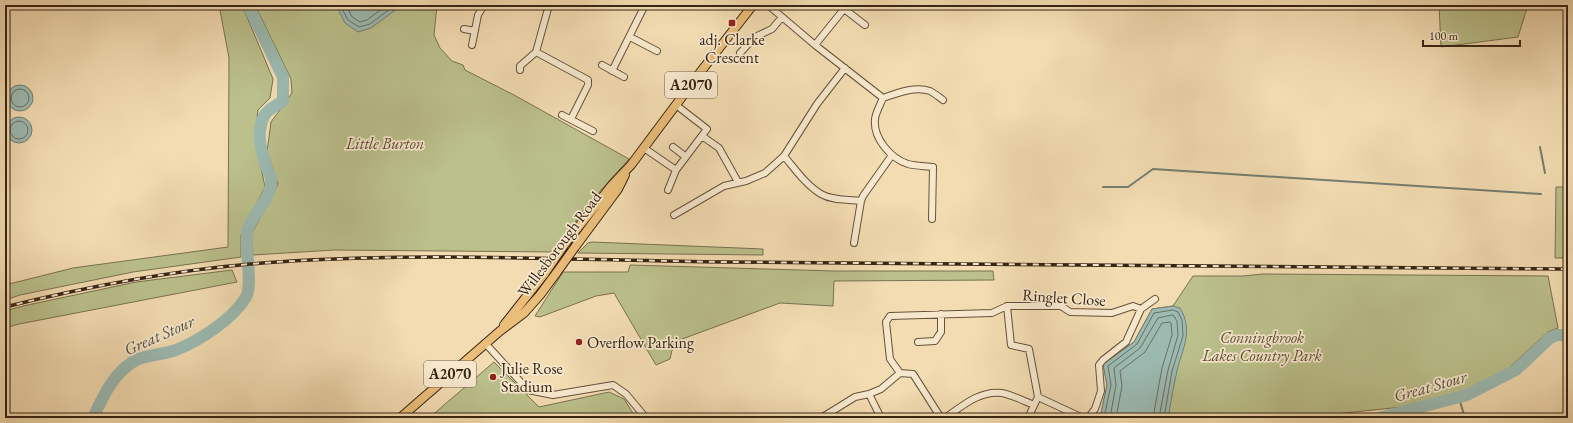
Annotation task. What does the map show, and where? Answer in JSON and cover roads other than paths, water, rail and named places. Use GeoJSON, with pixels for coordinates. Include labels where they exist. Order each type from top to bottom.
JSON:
{"type":"FeatureCollection","features":[{"type":"Feature","properties":{"kind":"main road","name":"Willesborough Road"},"geometry":{"type":"LineString","coordinates":[[500,331],[545,273],[564,245],[612,185],[631,165],[753,5]]}},
{"type":"Feature","properties":{"kind":"main road","name":"Willesborough Road"},"geometry":{"type":"LineString","coordinates":[[400,418],[500,331],[524,313],[540,295],[618,189],[631,165]]}},
{"type":"Feature","properties":{"kind":"street"},"geometry":{"type":"LineString","coordinates":[[472,46],[478,15],[484,5]]}},
{"type":"Feature","properties":{"kind":"street"},"geometry":{"type":"LineString","coordinates":[[520,70],[520,66],[536,52],[549,5]]}},
{"type":"Feature","properties":{"kind":"street"},"geometry":{"type":"LineString","coordinates":[[612,71],[645,5]]}},
{"type":"Feature","properties":{"kind":"street"},"geometry":{"type":"LineString","coordinates":[[768,5],[815,45],[883,98]]}},
{"type":"Feature","properties":{"kind":"street"},"geometry":{"type":"LineString","coordinates":[[815,45],[842,7],[865,25]]}},
{"type":"Feature","properties":{"kind":"street"},"geometry":{"type":"LineString","coordinates":[[740,53],[755,37],[772,29],[782,18]]}},
{"type":"Feature","properties":{"kind":"street"},"geometry":{"type":"LineString","coordinates":[[464,29],[475,31]]}},
{"type":"Feature","properties":{"kind":"street"},"geometry":{"type":"LineString","coordinates":[[630,37],[657,51]]}},
{"type":"Feature","properties":{"kind":"street"},"geometry":{"type":"LineString","coordinates":[[536,52],[588,80],[588,85],[571,119]]}},
{"type":"Feature","properties":{"kind":"street"},"geometry":{"type":"LineString","coordinates":[[602,65],[624,77]]}},
{"type":"Feature","properties":{"kind":"street"},"geometry":{"type":"LineString","coordinates":[[674,215],[724,186],[757,178],[784,156],[817,104],[845,68]]}},
{"type":"Feature","properties":{"kind":"street"},"geometry":{"type":"LineString","coordinates":[[883,98],[918,89],[930,91],[943,100]]}},
{"type":"Feature","properties":{"kind":"street"},"geometry":{"type":"LineString","coordinates":[[883,98],[875,118],[875,129],[882,144],[892,155],[908,164],[933,167],[932,219]]}},
{"type":"Feature","properties":{"kind":"street"},"geometry":{"type":"LineString","coordinates":[[668,190],[676,170],[707,129],[676,105]]}},
{"type":"Feature","properties":{"kind":"street"},"geometry":{"type":"LineString","coordinates":[[562,115],[593,131]]}},
{"type":"Feature","properties":{"kind":"street"},"geometry":{"type":"LineString","coordinates":[[702,136],[720,148],[738,182]]}},
{"type":"Feature","properties":{"kind":"street"},"geometry":{"type":"LineString","coordinates":[[673,147],[686,157]]}},
{"type":"Feature","properties":{"kind":"street"},"geometry":{"type":"LineString","coordinates":[[644,148],[676,170]]}},
{"type":"Feature","properties":{"kind":"street"},"geometry":{"type":"LineString","coordinates":[[854,244],[863,196],[892,155]]}},
{"type":"Feature","properties":{"kind":"street"},"geometry":{"type":"LineString","coordinates":[[784,156],[811,186],[822,194],[841,200],[861,201]]}},
{"type":"Feature","properties":{"kind":"street"},"geometry":{"type":"LineString","coordinates":[[1088,418],[1095,409],[1101,391],[1099,365],[1103,360],[1126,342],[1141,309],[1155,298]]}},
{"type":"Feature","properties":{"kind":"street","name":"Ringlet Close"},"geometry":{"type":"LineString","coordinates":[[1007,306],[1011,345],[1029,349],[1038,397]]}},
{"type":"Feature","properties":{"kind":"street","name":"Ringlet Close"},"geometry":{"type":"LineString","coordinates":[[900,373],[890,359],[886,322],[890,316],[937,313],[992,313],[1007,306],[1062,306],[1070,312],[1086,313],[1112,313],[1133,306],[1141,309]]}},
{"type":"Feature","properties":{"kind":"street"},"geometry":{"type":"LineString","coordinates":[[918,342],[934,341],[941,332],[941,314]]}},
{"type":"Feature","properties":{"kind":"street"},"geometry":{"type":"LineString","coordinates":[[486,344],[528,390],[553,394],[614,385],[626,394],[646,418]]}},
{"type":"Feature","properties":{"kind":"street"},"geometry":{"type":"LineString","coordinates":[[825,417],[856,397],[869,394],[880,389],[900,373],[913,374],[941,418]]}},
{"type":"Feature","properties":{"kind":"street"},"geometry":{"type":"LineString","coordinates":[[945,418],[976,398],[987,393],[1002,393],[1034,405]]}},
{"type":"Feature","properties":{"kind":"street"},"geometry":{"type":"LineString","coordinates":[[869,394],[881,418]]}},
{"type":"Feature","properties":{"kind":"street"},"geometry":{"type":"LineString","coordinates":[[1028,418],[1038,397],[1083,418]]}},
{"type":"Feature","properties":{"kind":"street"},"geometry":{"type":"LineString","coordinates":[[1064,417],[1067,411]]}},
{"type":"Feature","properties":{"kind":"water"},"geometry":{"type":"Polygon","coordinates":[[[336,5],[402,5],[371,28],[358,32],[345,23],[336,5]]]}},
{"type":"Feature","properties":{"kind":"water"},"geometry":{"type":"Polygon","coordinates":[[[20,85],[29,89],[33,98],[29,107],[20,111],[11,107],[7,98],[11,89],[20,85]]]}},
{"type":"Feature","properties":{"kind":"water"},"geometry":{"type":"Polygon","coordinates":[[[19,117],[28,121],[32,130],[28,139],[19,143],[10,139],[6,130],[10,121],[19,117]]]}},
{"type":"Feature","properties":{"kind":"water"},"geometry":{"type":"Polygon","coordinates":[[[1173,306],[1180,308],[1184,316],[1187,332],[1168,418],[1100,418],[1107,385],[1103,364],[1134,342],[1152,309],[1173,306]]]}},
{"type":"Feature","properties":{"kind":"waterway","name":"Great Stour"},"geometry":{"type":"LineString","coordinates":[[93,418],[111,384],[130,364],[138,359],[176,350],[195,341],[224,321],[233,313],[246,297],[249,284],[247,241],[248,228],[267,197],[271,183],[261,147],[260,128],[265,114],[283,101],[283,77],[248,5]]}},
{"type":"Feature","properties":{"kind":"waterway"},"geometry":{"type":"LineString","coordinates":[[1540,147],[1545,173]]}},
{"type":"Feature","properties":{"kind":"waterway"},"geometry":{"type":"LineString","coordinates":[[1103,187],[1128,187],[1153,169],[1541,194]]}},
{"type":"Feature","properties":{"kind":"waterway","name":"Great Stour"},"geometry":{"type":"LineString","coordinates":[[1379,418],[1467,395],[1516,370],[1550,338],[1557,335],[1568,337]]}},
{"type":"Feature","properties":{"kind":"waterway"},"geometry":{"type":"LineString","coordinates":[[1459,398],[1465,418]]}},
{"type":"Feature","properties":{"kind":"railway"},"geometry":{"type":"LineString","coordinates":[[5,307],[140,278],[208,268],[333,259],[445,257],[725,262],[1568,269]]}},
{"type":"Feature","properties":{"kind":"place","name":"adj. Clarke Crescent"},"geometry":{"type":"Point","coordinates":[732,23]}},
{"type":"Feature","properties":{"kind":"place","name":"Overflow Parking"},"geometry":{"type":"Point","coordinates":[579,342]}},
{"type":"Feature","properties":{"kind":"place","name":"Julie Rose Stadium"},"geometry":{"type":"Point","coordinates":[493,377]}},
{"type":"Feature","properties":{"kind":"park label","name":"Little Burton"},"geometry":{"type":"Point","coordinates":[385,143]}},
{"type":"Feature","properties":{"kind":"park label","name":"Conningbrook Lakes Country Park"},"geometry":{"type":"Point","coordinates":[1262,346]}}]}
